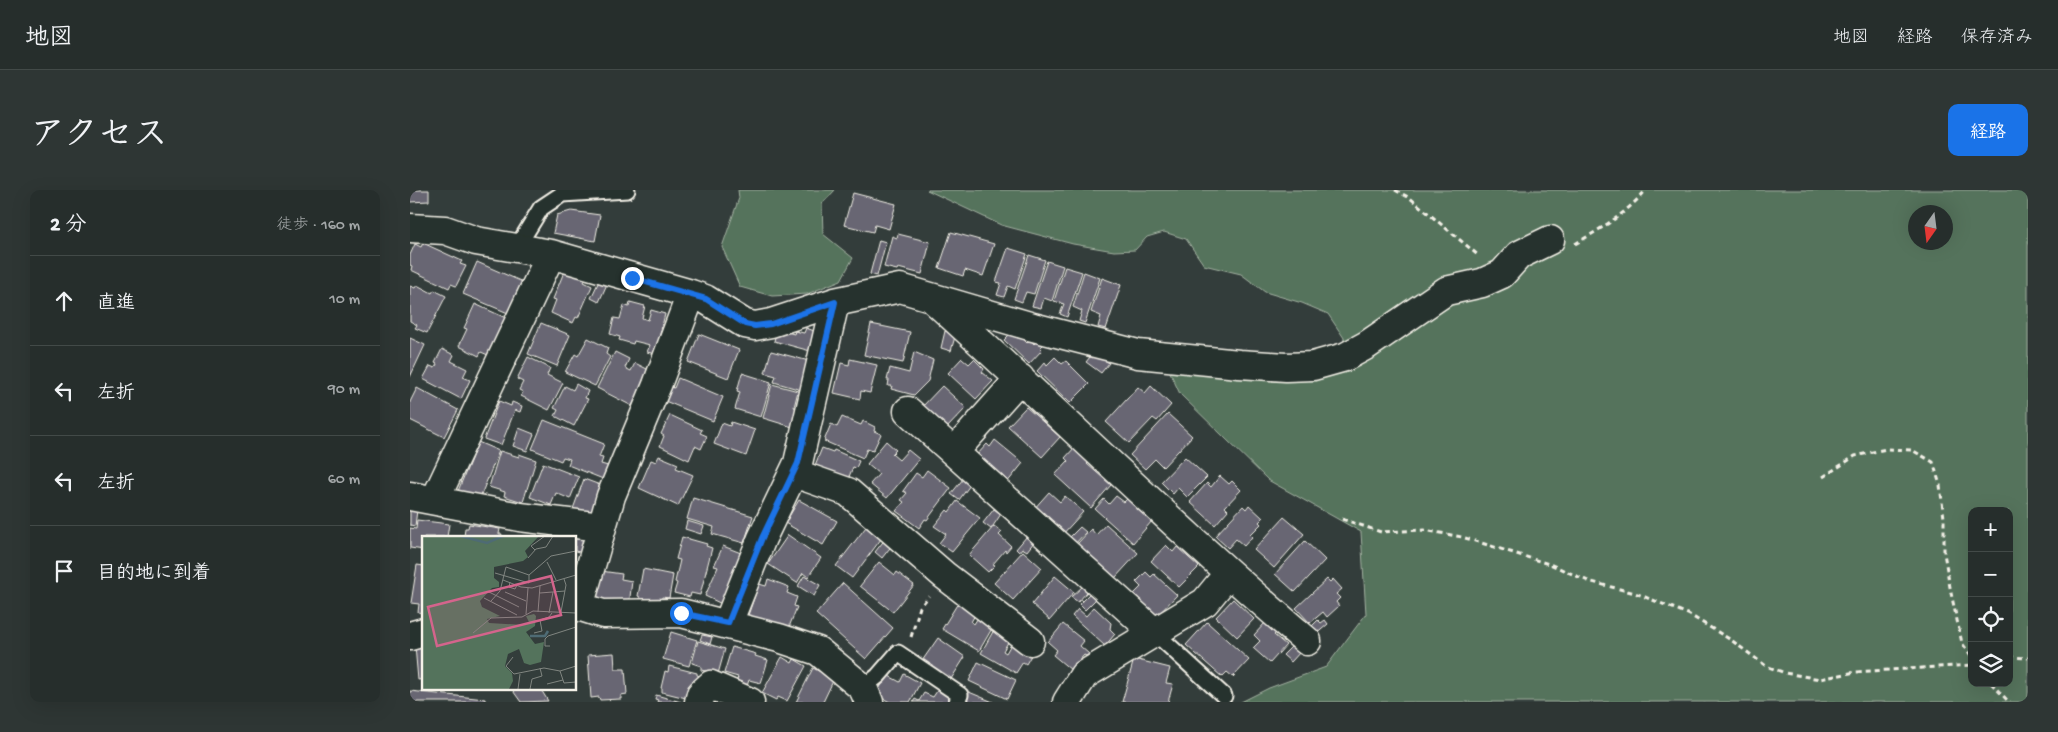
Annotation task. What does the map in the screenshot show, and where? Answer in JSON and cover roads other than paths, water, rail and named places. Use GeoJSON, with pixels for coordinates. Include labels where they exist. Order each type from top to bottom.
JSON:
{"type":"FeatureCollection","features":[{"type":"Feature","properties":{"kind":"street"},"geometry":{"type":"LineString","coordinates":[[410,228],[445,230],[476,241],[551,254],[706,299],[745,324],[755,326],[771,324],[835,302],[900,288],[1033,327],[1138,354],[1238,364],[1286,366],[1312,366],[1345,357],[1367,346],[1446,291],[1482,283],[1502,274],[1519,255],[1550,240]]}},
{"type":"Feature","properties":{"kind":"street"},"geometry":{"type":"LineString","coordinates":[[551,254],[422,498],[520,517],[602,527]]}},
{"type":"Feature","properties":{"kind":"street"},"geometry":{"type":"LineString","coordinates":[[691,294],[657,385],[611,496],[577,606],[611,615],[681,613],[728,623],[818,651],[866,695]]}},
{"type":"Feature","properties":{"kind":"street"},"geometry":{"type":"LineString","coordinates":[[928,295],[1020,378],[1228,574],[1307,641]]}},
{"type":"Feature","properties":{"kind":"street"},"geometry":{"type":"LineString","coordinates":[[728,623],[762,538],[798,463],[835,302]]}},
{"type":"Feature","properties":{"kind":"street"},"geometry":{"type":"LineString","coordinates":[[954,452],[1020,378]]}},
{"type":"Feature","properties":{"kind":"street"},"geometry":{"type":"LineString","coordinates":[[908,412],[1154,632]]}},
{"type":"Feature","properties":{"kind":"street"},"geometry":{"type":"LineString","coordinates":[[794,473],[848,492],[944,575],[1030,641]]}},
{"type":"Feature","properties":{"kind":"street"},"geometry":{"type":"LineString","coordinates":[[1067,702],[1084,675],[1204,602],[1228,574]]}},
{"type":"Feature","properties":{"kind":"street"},"geometry":{"type":"LineString","coordinates":[[699,702],[701,694],[711,685],[750,702]]}},
{"type":"Feature","properties":{"kind":"lane"},"geometry":{"type":"LineString","coordinates":[[517,247],[541,208],[562,194],[627,190]]}},
{"type":"Feature","properties":{"kind":"lane"},"geometry":{"type":"LineString","coordinates":[[1154,632],[1224,696]]}},
{"type":"Feature","properties":{"kind":"lane"},"geometry":{"type":"LineString","coordinates":[[866,695],[878,676],[898,653],[960,695],[957,702]]}}]}
